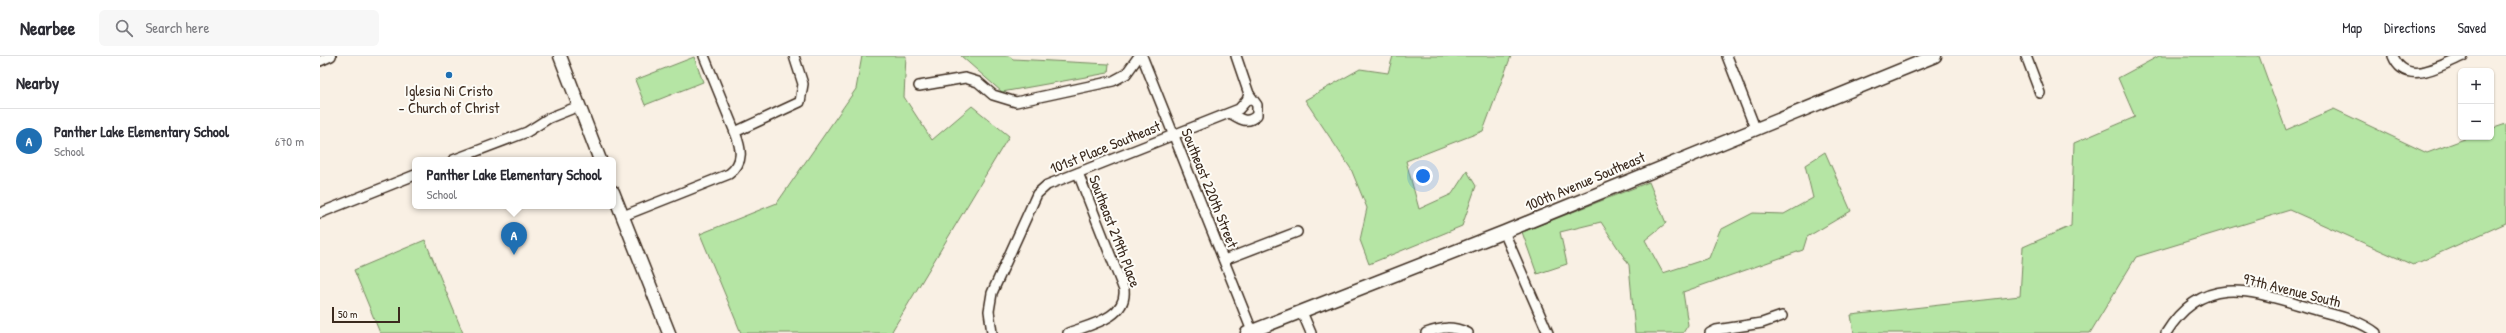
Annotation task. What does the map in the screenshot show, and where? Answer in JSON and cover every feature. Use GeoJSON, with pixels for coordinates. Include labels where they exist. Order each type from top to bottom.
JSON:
{"type":"FeatureCollection","features":[{"type":"Feature","properties":{"kind":"street"},"geometry":{"type":"LineString","coordinates":[[320,61],[331,56]]}},
{"type":"Feature","properties":{"kind":"street"},"geometry":{"type":"LineString","coordinates":[[560,56],[599,157]]}},
{"type":"Feature","properties":{"kind":"street"},"geometry":{"type":"LineString","coordinates":[[623,216],[729,174],[736,169],[741,153],[735,132],[704,56]]}},
{"type":"Feature","properties":{"kind":"street"},"geometry":{"type":"LineString","coordinates":[[735,132],[795,105],[802,97],[803,84],[794,56]]}},
{"type":"Feature","properties":{"kind":"street","name":"Southeast 220th Street"},"geometry":{"type":"LineString","coordinates":[[919,86],[965,78],[978,82],[993,95],[1016,102],[1113,81],[1129,72],[1140,56]]}},
{"type":"Feature","properties":{"kind":"street","name":"Southeast 220th Street"},"geometry":{"type":"LineString","coordinates":[[1140,56],[1174,135],[1224,260],[1250,332]]}},
{"type":"Feature","properties":{"kind":"street"},"geometry":{"type":"LineString","coordinates":[[1230,113],[1242,121],[1249,120],[1257,115],[1257,105],[1249,94],[1236,56]]}},
{"type":"Feature","properties":{"kind":"street"},"geometry":{"type":"LineString","coordinates":[[1727,56],[1755,128]]}},
{"type":"Feature","properties":{"kind":"street","name":"100th Avenue Southeast"},"geometry":{"type":"LineString","coordinates":[[1250,332],[1504,232],[1918,59],[1935,56]]}},
{"type":"Feature","properties":{"kind":"street"},"geometry":{"type":"LineString","coordinates":[[2026,56],[2040,92]]}},
{"type":"Feature","properties":{"kind":"street"},"geometry":{"type":"LineString","coordinates":[[2393,56],[2399,67],[2406,72],[2420,73],[2463,56]]}},
{"type":"Feature","properties":{"kind":"street","name":"101st Place Southeast"},"geometry":{"type":"LineString","coordinates":[[992,333],[989,311],[992,293],[1038,194],[1047,185],[1230,113],[1244,104],[1249,94]]}},
{"type":"Feature","properties":{"kind":"street"},"geometry":{"type":"LineString","coordinates":[[461,157],[527,132],[549,118],[579,106]]}},
{"type":"Feature","properties":{"kind":"street","name":"Southeast 219th Place"},"geometry":{"type":"LineString","coordinates":[[1068,333],[1110,316],[1118,311],[1125,298],[1124,290],[1078,173]]}},
{"type":"Feature","properties":{"kind":"street"},"geometry":{"type":"LineString","coordinates":[[320,213],[412,176]]}},
{"type":"Feature","properties":{"kind":"street"},"geometry":{"type":"LineString","coordinates":[[616,199],[669,333]]}},
{"type":"Feature","properties":{"kind":"street"},"geometry":{"type":"LineString","coordinates":[[1224,260],[1297,232]]}},
{"type":"Feature","properties":{"kind":"street"},"geometry":{"type":"LineString","coordinates":[[1504,232],[1548,333]]}},
{"type":"Feature","properties":{"kind":"street","name":"97th Avenue South"},"geometry":{"type":"LineString","coordinates":[[2166,333],[2176,316],[2188,306],[2213,293],[2227,290],[2243,290],[2354,321],[2369,327],[2376,333]]}},
{"type":"Feature","properties":{"kind":"street"},"geometry":{"type":"LineString","coordinates":[[1302,312],[1311,333]]}},
{"type":"Feature","properties":{"kind":"street"},"geometry":{"type":"LineString","coordinates":[[1710,333],[1716,330],[1762,323],[1782,316]]}},
{"type":"Feature","properties":{"kind":"street"},"geometry":{"type":"LineString","coordinates":[[1426,333],[1441,327],[1451,327],[1468,333]]}},
{"type":"Feature","properties":{"kind":"green space"},"geometry":{"type":"Polygon","coordinates":[[[862,56],[906,56],[904,97],[932,140],[972,106],[1009,136],[892,331],[894,333],[741,333],[700,234],[777,203],[856,89],[862,56]]]}},
{"type":"Feature","properties":{"kind":"green space"},"geometry":{"type":"Polygon","coordinates":[[[961,56],[1009,56],[1013,59],[1109,64],[1108,73],[1002,92],[961,56]]]}},
{"type":"Feature","properties":{"kind":"green space"},"geometry":{"type":"Polygon","coordinates":[[[1393,56],[1511,56],[1483,131],[1406,161],[1419,209],[1452,194],[1467,171],[1476,186],[1462,226],[1369,264],[1360,240],[1367,208],[1351,169],[1305,100],[1360,69],[1388,73],[1393,56]]]}},
{"type":"Feature","properties":{"kind":"green space"},"geometry":{"type":"Polygon","coordinates":[[[2159,56],[2259,56],[2286,130],[2334,109],[2427,153],[2462,140],[2494,140],[2494,128],[2506,124],[2506,223],[2413,265],[2290,210],[2136,257],[2090,333],[1854,333],[1851,315],[2020,296],[2023,247],[2071,226],[2074,143],[2135,117],[2118,78],[2159,56]]]}},
{"type":"Feature","properties":{"kind":"green space"},"geometry":{"type":"Polygon","coordinates":[[[694,57],[703,82],[645,105],[635,80],[694,57]]]}},
{"type":"Feature","properties":{"kind":"green space"},"geometry":{"type":"Polygon","coordinates":[[[1825,152],[1851,211],[1807,237],[1803,250],[1683,292],[1688,325],[1683,333],[1635,333],[1629,265],[1601,222],[1560,232],[1567,264],[1537,274],[1522,232],[1649,182],[1666,223],[1645,240],[1663,273],[1709,258],[1720,230],[1753,213],[1784,214],[1813,198],[1805,165],[1825,152]]]}},
{"type":"Feature","properties":{"kind":"green space"},"geometry":{"type":"Polygon","coordinates":[[[425,240],[463,333],[380,333],[354,270],[425,240]]]}},
{"type":"Feature","properties":{"kind":"place","name":"Iglesia Ni Cristo - Church of Christ"},"geometry":{"type":"Point","coordinates":[449,75]}},
{"type":"Feature","properties":{"kind":"place","name":"Panther Lake Elementary School"},"geometry":{"type":"Point","coordinates":[514,255]}}]}
